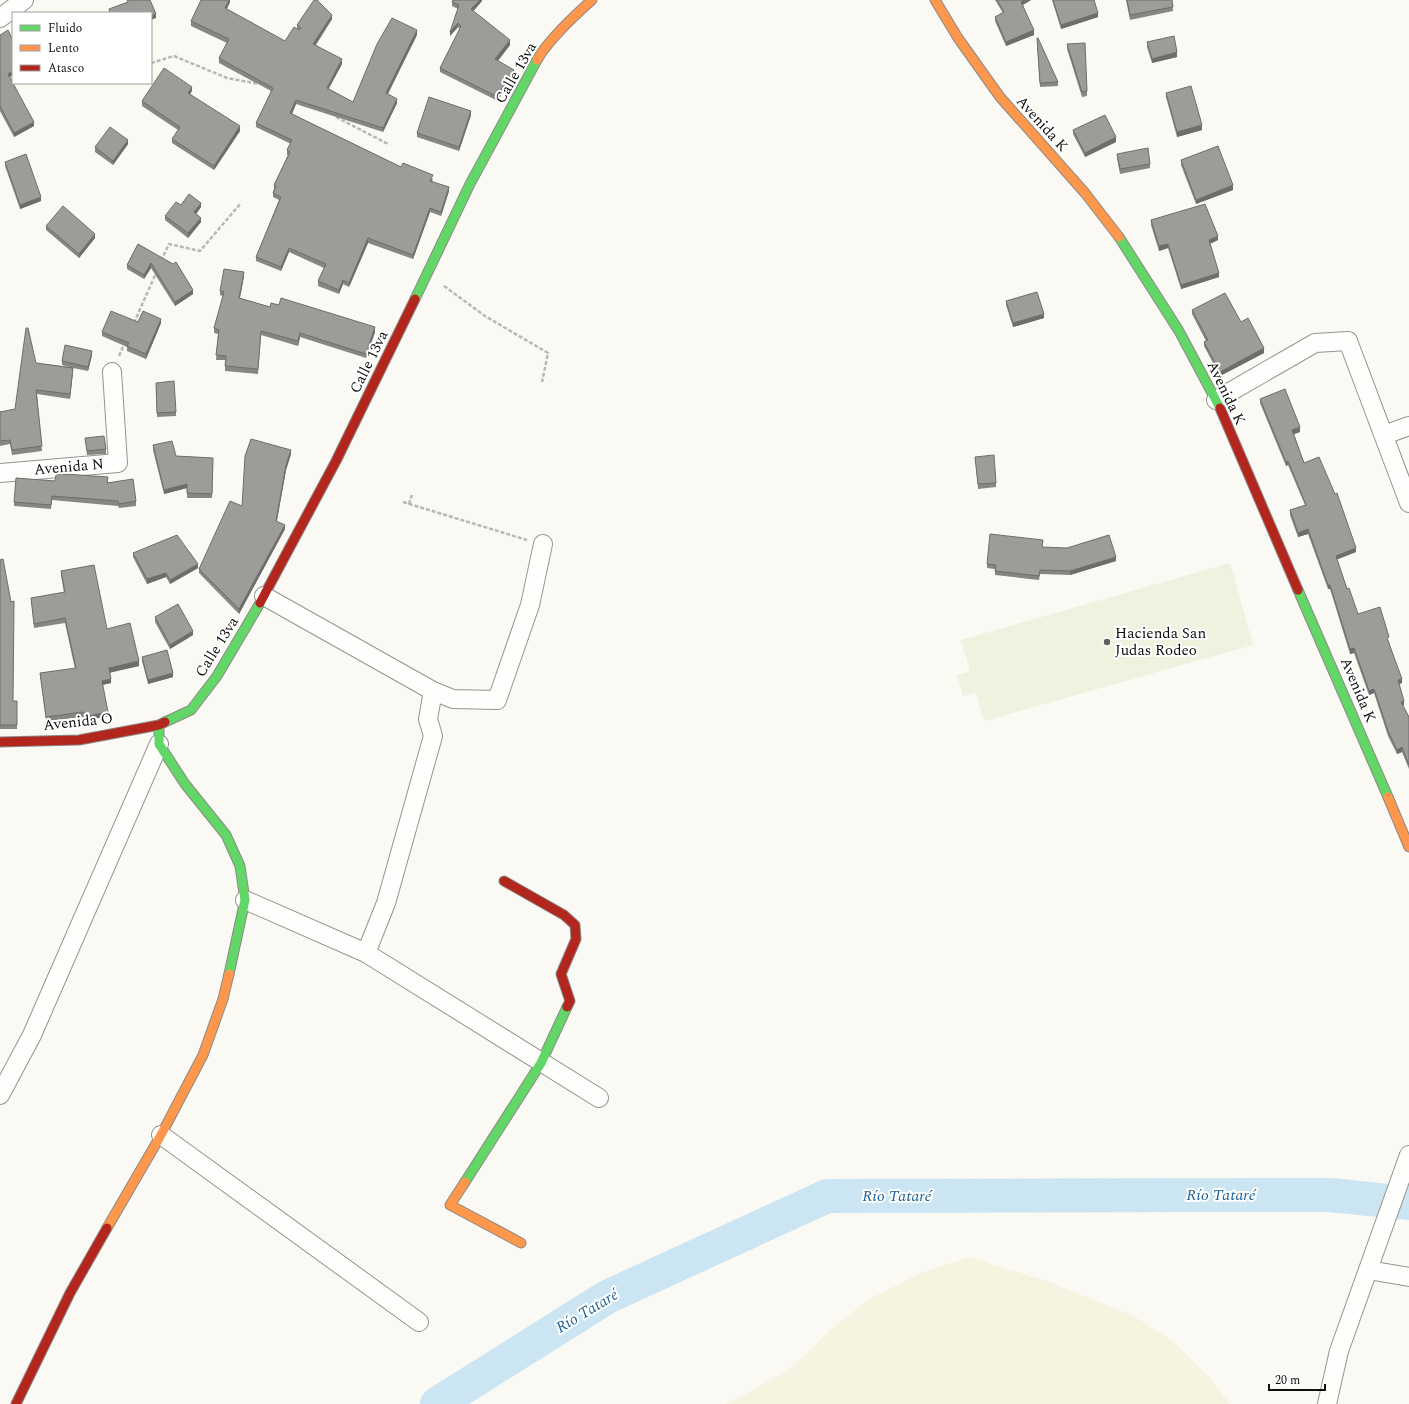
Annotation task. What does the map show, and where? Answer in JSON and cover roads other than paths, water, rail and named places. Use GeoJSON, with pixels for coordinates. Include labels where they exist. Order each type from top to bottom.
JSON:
{"type":"FeatureCollection","features":[{"type":"Feature","properties":{"kind":"street"},"geometry":{"type":"LineString","coordinates":[[0,18],[24,0]]}},
{"type":"Feature","properties":{"kind":"street","name":"Calle 13va"},"geometry":{"type":"LineString","coordinates":[[159,725],[191,710],[217,676],[264,596],[339,454],[470,184],[541,53],[573,17],[592,0]]}},
{"type":"Feature","properties":{"kind":"street","name":"Avenida K"},"geometry":{"type":"LineString","coordinates":[[935,0],[958,38],[1000,97],[1085,193],[1123,242],[1179,331],[1216,400],[1409,847]]}},
{"type":"Feature","properties":{"kind":"street"},"geometry":{"type":"LineString","coordinates":[[1216,400],[1315,343],[1348,341],[1409,502]]}},
{"type":"Feature","properties":{"kind":"street","name":"Avenida N"},"geometry":{"type":"LineString","coordinates":[[0,473],[118,463],[112,372]]}},
{"type":"Feature","properties":{"kind":"street"},"geometry":{"type":"LineString","coordinates":[[1384,435],[1409,426]]}},
{"type":"Feature","properties":{"kind":"street"},"geometry":{"type":"LineString","coordinates":[[264,596],[433,691],[453,698],[497,700],[530,605],[542,544]]}},
{"type":"Feature","properties":{"kind":"street"},"geometry":{"type":"LineString","coordinates":[[366,953],[386,903],[433,736],[428,718],[433,691]]}},
{"type":"Feature","properties":{"kind":"street"},"geometry":{"type":"LineString","coordinates":[[0,1095],[32,1035],[159,744],[159,725]]}},
{"type":"Feature","properties":{"kind":"street","name":"Avenida O"},"geometry":{"type":"LineString","coordinates":[[0,742],[79,740],[159,725]]}},
{"type":"Feature","properties":{"kind":"street"},"geometry":{"type":"LineString","coordinates":[[16,1404],[70,1293],[161,1135],[203,1055],[223,999],[245,900],[240,866],[226,835],[185,784],[159,744]]}},
{"type":"Feature","properties":{"kind":"street"},"geometry":{"type":"LineString","coordinates":[[504,881],[564,915],[575,925],[576,939],[561,974],[570,1001],[541,1063],[450,1205],[521,1243]]}},
{"type":"Feature","properties":{"kind":"street"},"geometry":{"type":"LineString","coordinates":[[245,900],[366,953],[599,1098]]}},
{"type":"Feature","properties":{"kind":"street"},"geometry":{"type":"LineString","coordinates":[[161,1135],[419,1322]]}},
{"type":"Feature","properties":{"kind":"street"},"geometry":{"type":"LineString","coordinates":[[1327,1404],[1338,1351],[1409,1155]]}},
{"type":"Feature","properties":{"kind":"street"},"geometry":{"type":"LineString","coordinates":[[1368,1270],[1409,1278]]}},
{"type":"Feature","properties":{"kind":"waterway","name":"Río Tataré"},"geometry":{"type":"LineString","coordinates":[[437,1404],[607,1297],[827,1196],[1330,1195],[1409,1203]]}},
{"type":"Feature","properties":{"kind":"place","name":"Hacienda San Judas Rodeo"},"geometry":{"type":"Point","coordinates":[1107,642]}}]}
